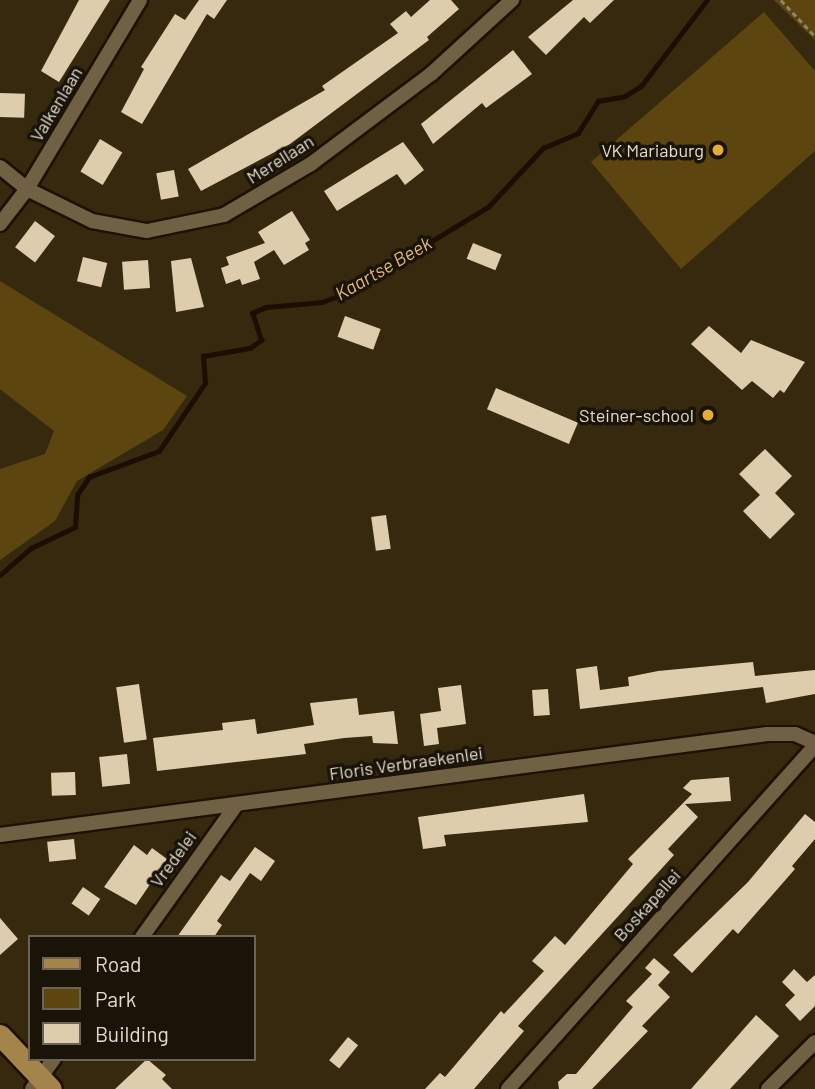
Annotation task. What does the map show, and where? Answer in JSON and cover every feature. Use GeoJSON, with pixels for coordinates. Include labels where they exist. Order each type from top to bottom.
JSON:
{"type":"FeatureCollection","features":[{"type":"Feature","properties":{"kind":"main road"},"geometry":{"type":"LineString","coordinates":[[0,1035],[41,1085]]}},
{"type":"Feature","properties":{"kind":"street","name":"Valkenlaan"},"geometry":{"type":"LineString","coordinates":[[0,225],[27,190],[140,0]]}},
{"type":"Feature","properties":{"kind":"street","name":"Merellaan"},"geometry":{"type":"LineString","coordinates":[[0,167],[27,190],[92,221],[147,231],[225,215],[311,164],[431,74],[512,0]]}},
{"type":"Feature","properties":{"kind":"street","name":"Floris Verbraekenlei"},"geometry":{"type":"LineString","coordinates":[[0,835],[767,734],[795,734],[815,744]]}},
{"type":"Feature","properties":{"kind":"street","name":"Boskapellei"},"geometry":{"type":"LineString","coordinates":[[508,1089],[815,744]]}},
{"type":"Feature","properties":{"kind":"street","name":"Vredelei"},"geometry":{"type":"LineString","coordinates":[[143,935],[237,804]]}},
{"type":"Feature","properties":{"kind":"street"},"geometry":{"type":"LineString","coordinates":[[768,1089],[815,1042]]}},
{"type":"Feature","properties":{"kind":"street"},"geometry":{"type":"LineString","coordinates":[[41,1085],[53,1061]]}},
{"type":"Feature","properties":{"kind":"path"},"geometry":{"type":"LineString","coordinates":[[782,0],[815,36]]}},
{"type":"Feature","properties":{"kind":"green space"},"geometry":{"type":"Polygon","coordinates":[[[774,0],[815,0],[815,40],[774,0]]]}},
{"type":"Feature","properties":{"kind":"green space"},"geometry":{"type":"Polygon","coordinates":[[[764,12],[815,71],[815,151],[681,269],[591,162],[764,12]]]}},
{"type":"Feature","properties":{"kind":"green space"},"geometry":{"type":"Polygon","coordinates":[[[0,281],[187,396],[163,430],[77,481],[55,521],[0,560],[0,469],[45,454],[54,431],[0,389],[0,281]]]}},
{"type":"Feature","properties":{"kind":"building"},"geometry":{"type":"Polygon","coordinates":[[[79,0],[110,0],[59,82],[41,71],[79,0]]]}},
{"type":"Feature","properties":{"kind":"building"},"geometry":{"type":"Polygon","coordinates":[[[199,0],[227,0],[214,19],[207,14],[142,124],[121,112],[144,69],[141,67],[175,14],[185,20],[199,0]]]}},
{"type":"Feature","properties":{"kind":"building"},"geometry":{"type":"Polygon","coordinates":[[[430,0],[451,0],[459,9],[427,37],[429,40],[290,144],[201,191],[188,169],[325,90],[322,86],[398,33],[390,24],[406,11],[411,17],[430,0]]]}},
{"type":"Feature","properties":{"kind":"building"},"geometry":{"type":"Polygon","coordinates":[[[573,0],[614,0],[590,23],[584,17],[546,55],[528,37],[573,0]]]}},
{"type":"Feature","properties":{"kind":"building"},"geometry":{"type":"Polygon","coordinates":[[[513,50],[532,74],[486,108],[482,103],[433,144],[421,124],[513,50]]]}},
{"type":"Feature","properties":{"kind":"building"},"geometry":{"type":"Polygon","coordinates":[[[0,93],[25,94],[24,118],[0,117],[0,93]]]}},
{"type":"Feature","properties":{"kind":"building"},"geometry":{"type":"Polygon","coordinates":[[[100,139],[122,152],[103,185],[80,172],[100,139]]]}},
{"type":"Feature","properties":{"kind":"building"},"geometry":{"type":"Polygon","coordinates":[[[403,142],[424,170],[405,185],[397,174],[337,211],[324,191],[403,142]]]}},
{"type":"Feature","properties":{"kind":"building"},"geometry":{"type":"Polygon","coordinates":[[[174,170],[179,197],[161,200],[156,173],[174,170]]]}},
{"type":"Feature","properties":{"kind":"building"},"geometry":{"type":"Polygon","coordinates":[[[292,211],[310,240],[305,243],[309,250],[284,265],[274,250],[254,262],[260,279],[242,285],[240,279],[226,284],[221,268],[229,265],[226,257],[265,243],[258,232],[292,211]]]}},
{"type":"Feature","properties":{"kind":"building"},"geometry":{"type":"Polygon","coordinates":[[[35,221],[55,236],[35,262],[15,247],[35,221]]]}},
{"type":"Feature","properties":{"kind":"building"},"geometry":{"type":"Polygon","coordinates":[[[473,243],[502,255],[495,270],[467,259],[473,243]]]}},
{"type":"Feature","properties":{"kind":"building"},"geometry":{"type":"Polygon","coordinates":[[[83,257],[107,263],[101,287],[77,281],[83,257]]]}},
{"type":"Feature","properties":{"kind":"building"},"geometry":{"type":"Polygon","coordinates":[[[191,258],[204,307],[176,312],[171,261],[191,258]]]}},
{"type":"Feature","properties":{"kind":"building"},"geometry":{"type":"Polygon","coordinates":[[[148,260],[150,288],[124,290],[122,262],[148,260]]]}},
{"type":"Feature","properties":{"kind":"building"},"geometry":{"type":"Polygon","coordinates":[[[345,316],[381,329],[373,350],[337,337],[345,316]]]}},
{"type":"Feature","properties":{"kind":"building"},"geometry":{"type":"Polygon","coordinates":[[[709,326],[741,353],[751,340],[805,362],[784,393],[780,390],[773,398],[752,381],[742,390],[691,344],[709,326]]]}},
{"type":"Feature","properties":{"kind":"building"},"geometry":{"type":"Polygon","coordinates":[[[496,388],[578,423],[569,444],[487,409],[496,388]]]}},
{"type":"Feature","properties":{"kind":"building"},"geometry":{"type":"Polygon","coordinates":[[[765,449],[792,476],[775,493],[795,514],[770,539],[743,511],[760,495],[739,474],[765,449]]]}},
{"type":"Feature","properties":{"kind":"building"},"geometry":{"type":"Polygon","coordinates":[[[386,515],[391,549],[376,551],[371,517],[386,515]]]}},
{"type":"Feature","properties":{"kind":"building"},"geometry":{"type":"Polygon","coordinates":[[[753,662],[755,676],[815,670],[815,694],[766,703],[763,687],[580,709],[576,669],[597,666],[600,690],[629,686],[628,677],[658,671],[753,662]]]}},
{"type":"Feature","properties":{"kind":"building"},"geometry":{"type":"Polygon","coordinates":[[[139,684],[147,739],[124,743],[116,687],[139,684]]]}},
{"type":"Feature","properties":{"kind":"building"},"geometry":{"type":"Polygon","coordinates":[[[461,685],[466,724],[437,728],[439,744],[424,746],[420,714],[441,711],[438,688],[461,685]]]}},
{"type":"Feature","properties":{"kind":"building"},"geometry":{"type":"Polygon","coordinates":[[[548,689],[550,715],[534,716],[532,690],[548,689]]]}},
{"type":"Feature","properties":{"kind":"building"},"geometry":{"type":"Polygon","coordinates":[[[357,698],[359,715],[394,711],[398,744],[373,743],[372,736],[344,738],[304,744],[306,754],[157,771],[153,738],[223,730],[222,723],[255,719],[257,734],[314,725],[310,703],[357,698]]]}},
{"type":"Feature","properties":{"kind":"building"},"geometry":{"type":"Polygon","coordinates":[[[127,754],[130,784],[102,787],[99,757],[127,754]]]}},
{"type":"Feature","properties":{"kind":"building"},"geometry":{"type":"Polygon","coordinates":[[[75,772],[76,795],[52,796],[51,773],[75,772]]]}},
{"type":"Feature","properties":{"kind":"building"},"geometry":{"type":"Polygon","coordinates":[[[729,777],[731,801],[685,804],[698,817],[668,849],[674,855],[518,1026],[524,1031],[474,1089],[425,1089],[440,1073],[445,1077],[501,1011],[504,1014],[544,971],[532,961],[555,936],[565,945],[633,864],[628,859],[692,794],[683,788],[691,780],[729,777]]]}},
{"type":"Feature","properties":{"kind":"building"},"geometry":{"type":"Polygon","coordinates":[[[584,794],[588,822],[444,835],[446,846],[423,849],[418,817],[584,794]]]}},
{"type":"Feature","properties":{"kind":"building"},"geometry":{"type":"Polygon","coordinates":[[[805,814],[815,822],[815,839],[792,866],[795,869],[738,934],[733,929],[692,973],[673,955],[748,882],[805,814]]]}},
{"type":"Feature","properties":{"kind":"building"},"geometry":{"type":"Polygon","coordinates":[[[74,839],[76,859],[49,862],[47,842],[74,839]]]}},
{"type":"Feature","properties":{"kind":"building"},"geometry":{"type":"Polygon","coordinates":[[[134,845],[147,855],[152,848],[167,859],[136,905],[104,887],[134,845]]]}},
{"type":"Feature","properties":{"kind":"building"},"geometry":{"type":"Polygon","coordinates":[[[255,847],[275,861],[261,881],[250,873],[217,921],[222,925],[215,935],[178,935],[221,875],[230,881],[255,847]]]}},
{"type":"Feature","properties":{"kind":"building"},"geometry":{"type":"Polygon","coordinates":[[[83,887],[100,899],[89,915],[72,903],[83,887]]]}},
{"type":"Feature","properties":{"kind":"building"},"geometry":{"type":"Polygon","coordinates":[[[0,918],[18,939],[0,955],[0,918]]]}},
{"type":"Feature","properties":{"kind":"building"},"geometry":{"type":"Polygon","coordinates":[[[654,958],[670,972],[658,985],[670,997],[642,1026],[648,1031],[592,1089],[559,1089],[558,1082],[567,1074],[576,1074],[633,1007],[626,1001],[652,974],[645,968],[654,958]]]}},
{"type":"Feature","properties":{"kind":"building"},"geometry":{"type":"Polygon","coordinates":[[[794,969],[807,982],[815,975],[815,1006],[800,1021],[785,1005],[795,995],[782,982],[794,969]]]}},
{"type":"Feature","properties":{"kind":"building"},"geometry":{"type":"Polygon","coordinates":[[[756,1015],[779,1036],[730,1089],[691,1089],[756,1015]]]}},
{"type":"Feature","properties":{"kind":"building"},"geometry":{"type":"Polygon","coordinates":[[[348,1037],[358,1045],[339,1068],[329,1060],[348,1037]]]}},
{"type":"Feature","properties":{"kind":"building"},"geometry":{"type":"Polygon","coordinates":[[[145,1061],[149,1061],[166,1075],[162,1079],[172,1089],[115,1089],[145,1061]]]}},
{"type":"Feature","properties":{"kind":"waterway","name":"Kaartse Beek"},"geometry":{"type":"LineString","coordinates":[[0,575],[31,548],[75,527],[77,495],[89,477],[159,451],[205,383],[203,356],[250,348],[261,340],[252,313],[266,307],[322,302],[346,293],[488,207],[543,148],[578,133],[598,101],[625,96],[641,86],[707,0]]}},
{"type":"Feature","properties":{"kind":"place","name":"VK Mariaburg"},"geometry":{"type":"Point","coordinates":[718,150]}},
{"type":"Feature","properties":{"kind":"place","name":"Steiner-school"},"geometry":{"type":"Point","coordinates":[708,415]}}]}
